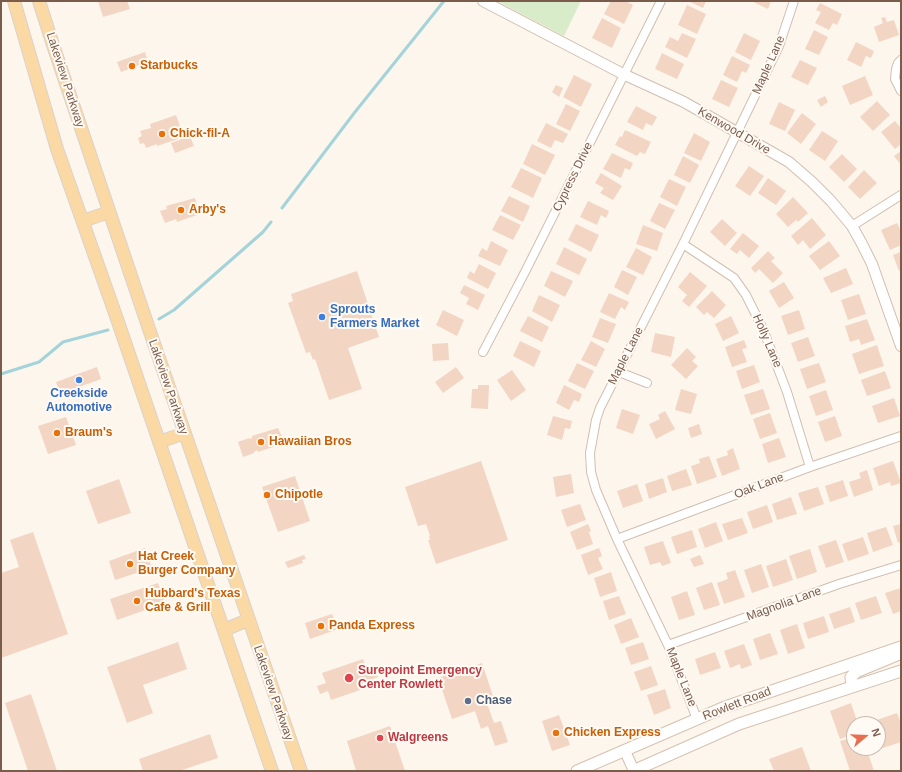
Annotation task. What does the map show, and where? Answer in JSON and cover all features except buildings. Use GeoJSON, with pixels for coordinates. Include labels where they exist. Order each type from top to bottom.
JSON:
{"type":"FeatureCollection","features":[{"type":"Feature","properties":{"kind":"main road"},"geometry":{"type":"LineString","coordinates":[[14,1],[57,149],[272,771]]}},
{"type":"Feature","properties":{"kind":"main road","name":"Lakeview Parkway"},"geometry":{"type":"LineString","coordinates":[[39,1],[109,212],[301,771]]}},
{"type":"Feature","properties":{"kind":"main road"},"geometry":{"type":"LineString","coordinates":[[82,221],[109,212]]}},
{"type":"Feature","properties":{"kind":"main road"},"geometry":{"type":"LineString","coordinates":[[159,442],[185,434]]}},
{"type":"Feature","properties":{"kind":"main road"},"geometry":{"type":"LineString","coordinates":[[224,630],[248,620]]}},
{"type":"Feature","properties":{"kind":"main road","name":"Rowlett Road"},"geometry":{"type":"LineString","coordinates":[[577,771],[725,707],[901,647]]}},
{"type":"Feature","properties":{"kind":"main road"},"geometry":{"type":"LineString","coordinates":[[852,687],[851,677],[856,672],[901,653]]}},
{"type":"Feature","properties":{"kind":"main road","name":"Rowlett Road"},"geometry":{"type":"LineString","coordinates":[[633,771],[739,724],[901,671]]}},
{"type":"Feature","properties":{"kind":"street","name":"Kenwood Drive"},"geometry":{"type":"LineString","coordinates":[[483,1],[623,74],[684,102],[788,162],[812,182],[831,201],[852,226],[872,264],[901,346]]}},
{"type":"Feature","properties":{"kind":"street","name":"Cypress Drive"},"geometry":{"type":"LineString","coordinates":[[483,352],[561,202],[623,74],[661,1]]}},
{"type":"Feature","properties":{"kind":"street","name":"Maple Lane"},"geometry":{"type":"LineString","coordinates":[[697,719],[668,645],[617,539],[596,490],[591,472],[590,453],[596,420],[600,408],[683,244],[779,46],[794,1]]}},
{"type":"Feature","properties":{"kind":"street"},"geometry":{"type":"LineString","coordinates":[[901,60],[896,69],[895,79],[901,91]]}},
{"type":"Feature","properties":{"kind":"street"},"geometry":{"type":"LineString","coordinates":[[852,226],[901,195]]}},
{"type":"Feature","properties":{"kind":"street","name":"Holly Lane"},"geometry":{"type":"LineString","coordinates":[[683,244],[734,278],[746,295],[763,329],[787,392],[810,467]]}},
{"type":"Feature","properties":{"kind":"street"},"geometry":{"type":"LineString","coordinates":[[618,372],[647,383]]}},
{"type":"Feature","properties":{"kind":"street","name":"Oak Lane"},"geometry":{"type":"LineString","coordinates":[[617,539],[810,467],[901,436]]}},
{"type":"Feature","properties":{"kind":"street","name":"Magnolia Lane"},"geometry":{"type":"LineString","coordinates":[[668,645],[839,584],[901,565]]}},
{"type":"Feature","properties":{"kind":"street"},"geometry":{"type":"LineString","coordinates":[[625,751],[633,771]]}},
{"type":"Feature","properties":{"kind":"green space"},"geometry":{"type":"Polygon","coordinates":[[[497,1],[581,1],[564,36],[497,1]]]}},
{"type":"Feature","properties":{"kind":"waterway"},"geometry":{"type":"LineString","coordinates":[[282,208],[355,112],[444,1]]}},
{"type":"Feature","properties":{"kind":"waterway"},"geometry":{"type":"LineString","coordinates":[[159,319],[174,310],[263,232],[271,222]]}},
{"type":"Feature","properties":{"kind":"waterway"},"geometry":{"type":"LineString","coordinates":[[1,374],[39,362],[63,342],[108,330]]}},
{"type":"Feature","properties":{"kind":"place","name":"Starbucks"},"geometry":{"type":"Point","coordinates":[132,66]}},
{"type":"Feature","properties":{"kind":"place","name":"Chick-fil-A"},"geometry":{"type":"Point","coordinates":[162,134]}},
{"type":"Feature","properties":{"kind":"place","name":"Arby's"},"geometry":{"type":"Point","coordinates":[181,210]}},
{"type":"Feature","properties":{"kind":"place","name":"Sprouts Farmers Market"},"geometry":{"type":"Point","coordinates":[322,317]}},
{"type":"Feature","properties":{"kind":"place","name":"Creekside Automotive"},"geometry":{"type":"Point","coordinates":[79,380]}},
{"type":"Feature","properties":{"kind":"place","name":"Braum's"},"geometry":{"type":"Point","coordinates":[57,433]}},
{"type":"Feature","properties":{"kind":"place","name":"Hawaiian Bros"},"geometry":{"type":"Point","coordinates":[261,442]}},
{"type":"Feature","properties":{"kind":"place","name":"Chipotle"},"geometry":{"type":"Point","coordinates":[267,495]}},
{"type":"Feature","properties":{"kind":"place","name":"Hat Creek Burger Company"},"geometry":{"type":"Point","coordinates":[130,564]}},
{"type":"Feature","properties":{"kind":"place","name":"Hubbard's Texas Cafe & Grill"},"geometry":{"type":"Point","coordinates":[137,601]}},
{"type":"Feature","properties":{"kind":"place","name":"Panda Express"},"geometry":{"type":"Point","coordinates":[321,626]}},
{"type":"Feature","properties":{"kind":"place","name":"Surepoint Emergency Center Rowlett"},"geometry":{"type":"Point","coordinates":[349,678]}},
{"type":"Feature","properties":{"kind":"place","name":"Chase"},"geometry":{"type":"Point","coordinates":[468,701]}},
{"type":"Feature","properties":{"kind":"place","name":"Chicken Express"},"geometry":{"type":"Point","coordinates":[556,733]}},
{"type":"Feature","properties":{"kind":"place","name":"Walgreens"},"geometry":{"type":"Point","coordinates":[380,738]}}]}
